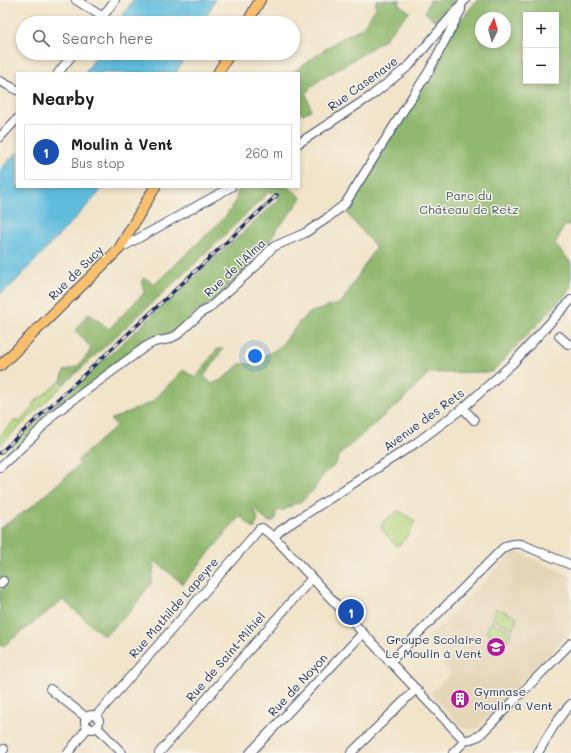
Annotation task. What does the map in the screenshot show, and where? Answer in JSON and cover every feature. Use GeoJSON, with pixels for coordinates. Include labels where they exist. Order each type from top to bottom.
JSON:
{"type":"FeatureCollection","features":[{"type":"Feature","properties":{"kind":"main road"},"geometry":{"type":"LineString","coordinates":[[251,16],[260,0]]}},
{"type":"Feature","properties":{"kind":"main road"},"geometry":{"type":"LineString","coordinates":[[219,72],[226,60]]}},
{"type":"Feature","properties":{"kind":"main road","name":"Rue de Sucy"},"geometry":{"type":"LineString","coordinates":[[0,366],[119,249],[154,188]]}},
{"type":"Feature","properties":{"kind":"street"},"geometry":{"type":"LineString","coordinates":[[76,0],[96,16]]}},
{"type":"Feature","properties":{"kind":"street"},"geometry":{"type":"LineString","coordinates":[[104,16],[115,0]]}},
{"type":"Feature","properties":{"kind":"street","name":"Rue Casenave"},"geometry":{"type":"LineString","coordinates":[[300,142],[371,96],[410,65],[463,3]]}},
{"type":"Feature","properties":{"kind":"street","name":"Rue de l'Alma"},"geometry":{"type":"LineString","coordinates":[[0,467],[35,435],[54,414],[144,347],[154,342],[169,339],[177,335],[256,266],[271,249],[305,233],[345,204],[430,71],[461,10],[463,3]]}},
{"type":"Feature","properties":{"kind":"street"},"geometry":{"type":"LineString","coordinates":[[59,72],[68,60]]}},
{"type":"Feature","properties":{"kind":"street"},"geometry":{"type":"LineString","coordinates":[[0,81],[16,89]]}},
{"type":"Feature","properties":{"kind":"street"},"geometry":{"type":"LineString","coordinates":[[0,137],[16,120]]}},
{"type":"Feature","properties":{"kind":"street"},"geometry":{"type":"LineString","coordinates":[[119,249],[229,188]]}},
{"type":"Feature","properties":{"kind":"street","name":"Avenue des Rets"},"geometry":{"type":"LineString","coordinates":[[274,537],[283,528],[416,443],[464,408],[512,364],[571,300]]}},
{"type":"Feature","properties":{"kind":"street"},"geometry":{"type":"LineString","coordinates":[[559,336],[568,344],[571,344]]}},
{"type":"Feature","properties":{"kind":"street"},"geometry":{"type":"LineString","coordinates":[[464,408],[474,420]]}},
{"type":"Feature","properties":{"kind":"street","name":"Rue Mathilde Lapeyre"},"geometry":{"type":"LineString","coordinates":[[96,716],[259,529],[264,529],[274,537]]}},
{"type":"Feature","properties":{"kind":"street"},"geometry":{"type":"LineString","coordinates":[[274,537],[465,741]]}},
{"type":"Feature","properties":{"kind":"street"},"geometry":{"type":"LineString","coordinates":[[390,662],[503,548],[510,544],[521,544],[571,565]]}},
{"type":"Feature","properties":{"kind":"street","name":"Rue de Saint-Mihiel"},"geometry":{"type":"LineString","coordinates":[[159,753],[312,578]]}},
{"type":"Feature","properties":{"kind":"street","name":"Rue de Noyon"},"geometry":{"type":"LineString","coordinates":[[250,753],[363,633]]}},
{"type":"Feature","properties":{"kind":"street"},"geometry":{"type":"LineString","coordinates":[[453,753],[465,741],[479,736],[571,643]]}},
{"type":"Feature","properties":{"kind":"street"},"geometry":{"type":"LineString","coordinates":[[50,689],[87,718]]}},
{"type":"Feature","properties":{"kind":"street"},"geometry":{"type":"LineString","coordinates":[[352,753],[416,689]]}},
{"type":"Feature","properties":{"kind":"street"},"geometry":{"type":"LineString","coordinates":[[538,753],[566,709],[571,704]]}},
{"type":"Feature","properties":{"kind":"street"},"geometry":{"type":"LineString","coordinates":[[92,715],[96,716],[99,721],[97,727],[93,729],[88,727],[85,722],[87,718],[92,715]]}},
{"type":"Feature","properties":{"kind":"street"},"geometry":{"type":"LineString","coordinates":[[68,753],[88,727]]}},
{"type":"Feature","properties":{"kind":"street"},"geometry":{"type":"LineString","coordinates":[[97,727],[122,753]]}},
{"type":"Feature","properties":{"kind":"shaded area","name":"Groupe Scolaire Le Moulin à Vent"},"geometry":{"type":"Polygon","coordinates":[[[514,551],[571,576],[571,632],[476,729],[463,728],[431,693],[451,673],[442,664],[445,662],[444,656],[428,638],[514,551]]]}},
{"type":"Feature","properties":{"kind":"green space"},"geometry":{"type":"Polygon","coordinates":[[[376,0],[401,0],[398,4],[410,12],[385,39],[317,82],[306,93],[311,110],[303,114],[300,112],[300,72],[293,72],[341,38],[362,28],[376,8],[376,0]]]}},
{"type":"Feature","properties":{"kind":"green space"},"geometry":{"type":"Polygon","coordinates":[[[430,0],[455,0],[451,7],[435,21],[425,12],[430,0]]]}},
{"type":"Feature","properties":{"kind":"green space","name":"Parc du Château de Retz"},"geometry":{"type":"Polygon","coordinates":[[[477,0],[571,0],[571,225],[564,226],[555,244],[571,263],[571,289],[492,372],[429,373],[400,403],[341,453],[334,466],[324,473],[313,491],[299,503],[294,504],[284,510],[276,511],[276,519],[270,522],[263,518],[254,508],[253,511],[256,513],[258,519],[254,529],[240,516],[183,584],[155,561],[151,583],[130,612],[104,636],[63,600],[2,647],[0,645],[0,590],[5,585],[0,581],[0,528],[30,508],[80,464],[77,461],[117,425],[110,420],[152,402],[183,370],[196,378],[217,349],[223,349],[204,376],[212,384],[223,379],[240,364],[251,364],[280,347],[301,320],[311,312],[341,303],[376,247],[349,216],[348,206],[450,34],[477,0]]]}},
{"type":"Feature","properties":{"kind":"green space"},"geometry":{"type":"Polygon","coordinates":[[[242,188],[289,188],[301,197],[295,207],[276,230],[267,246],[245,261],[248,268],[212,302],[193,314],[175,333],[142,346],[58,408],[55,405],[279,199],[275,194],[269,192],[204,255],[64,384],[61,381],[64,371],[78,366],[91,348],[75,330],[89,313],[109,329],[144,293],[142,283],[144,278],[155,284],[226,216],[236,200],[237,191],[242,188]]]}},
{"type":"Feature","properties":{"kind":"green space"},"geometry":{"type":"Polygon","coordinates":[[[61,381],[64,384],[0,445],[0,436],[15,420],[19,422],[33,408],[32,404],[61,381]]]}},
{"type":"Feature","properties":{"kind":"green space"},"geometry":{"type":"Polygon","coordinates":[[[55,405],[58,408],[8,455],[5,453],[55,405]]]}},
{"type":"Feature","properties":{"kind":"green space"},"geometry":{"type":"Polygon","coordinates":[[[398,511],[415,521],[408,535],[397,546],[382,530],[382,524],[398,511]]]}},
{"type":"Feature","properties":{"kind":"green space"},"geometry":{"type":"Polygon","coordinates":[[[496,608],[517,617],[513,628],[492,619],[496,608]]]}},
{"type":"Feature","properties":{"kind":"green space"},"geometry":{"type":"Polygon","coordinates":[[[491,622],[512,631],[507,641],[486,632],[491,622]]]}},
{"type":"Feature","properties":{"kind":"water"},"geometry":{"type":"Polygon","coordinates":[[[133,0],[215,0],[207,16],[123,16],[133,0]]]}},
{"type":"Feature","properties":{"kind":"water"},"geometry":{"type":"Polygon","coordinates":[[[94,60],[183,60],[177,72],[86,72],[94,60]]]}},
{"type":"Feature","properties":{"kind":"water"},"geometry":{"type":"Polygon","coordinates":[[[16,153],[16,188],[102,188],[12,285],[0,294],[0,170],[16,153]]]}},
{"type":"Feature","properties":{"kind":"railway"},"geometry":{"type":"LineString","coordinates":[[0,453],[277,195]]}},
{"type":"Feature","properties":{"kind":"place","name":"Moulin à Vent"},"geometry":{"type":"Point","coordinates":[351,612]}},
{"type":"Feature","properties":{"kind":"place","name":"Groupe Scolaire Le Moulin à Vent"},"geometry":{"type":"Point","coordinates":[496,647]}},
{"type":"Feature","properties":{"kind":"place","name":"Gymnase Moulin à Vent"},"geometry":{"type":"Point","coordinates":[460,699]}}]}
